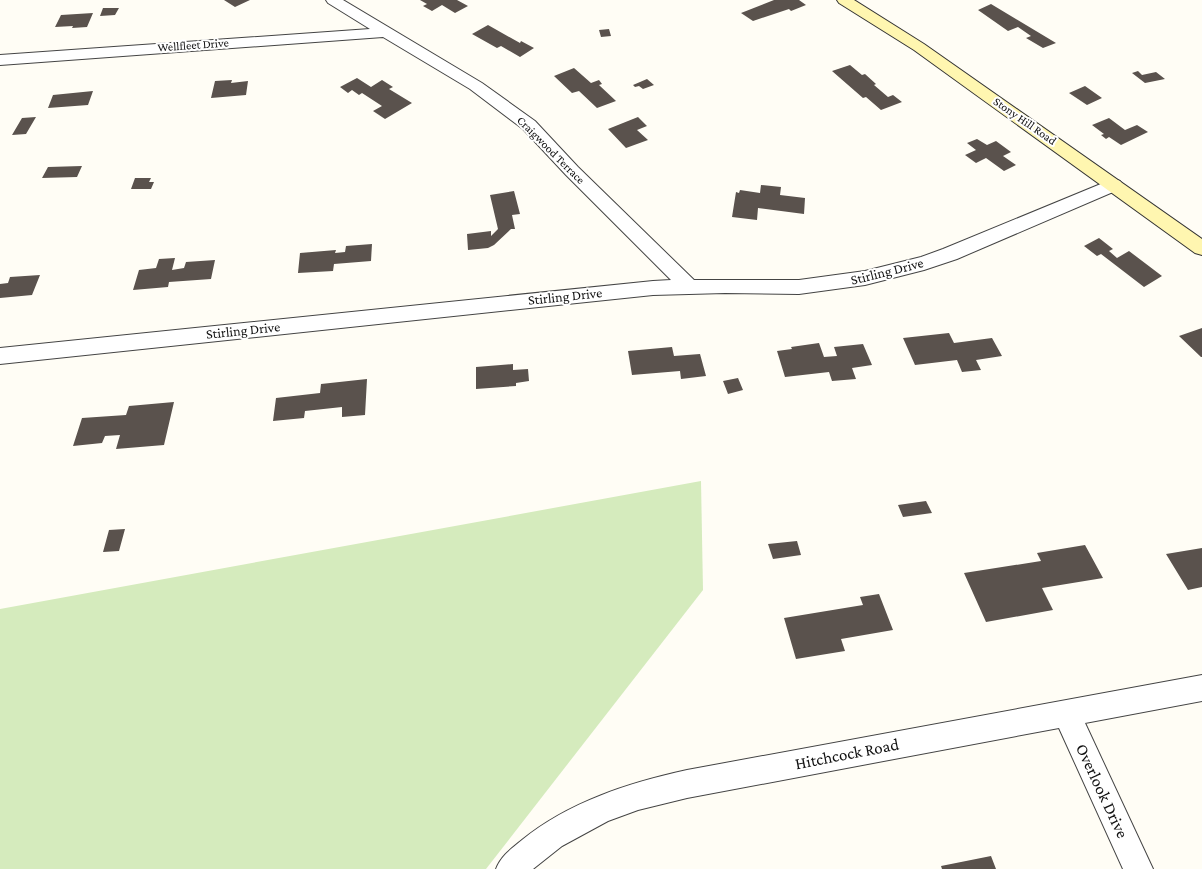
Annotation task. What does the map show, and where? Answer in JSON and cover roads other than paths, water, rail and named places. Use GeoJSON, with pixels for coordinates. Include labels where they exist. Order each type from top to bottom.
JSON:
{"type":"FeatureCollection","features":[{"type":"Feature","properties":{"kind":"main road","name":"Stony Hill Road"},"geometry":{"type":"LineString","coordinates":[[844,0],[919,47],[1202,248]]}},
{"type":"Feature","properties":{"kind":"street","name":"Craigwood Terrace"},"geometry":{"type":"LineString","coordinates":[[333,0],[476,86],[529,125],[572,171],[689,286]]}},
{"type":"Feature","properties":{"kind":"street","name":"Wellfleet Drive"},"geometry":{"type":"LineString","coordinates":[[0,60],[386,32]]}},
{"type":"Feature","properties":{"kind":"street","name":"Stirling Drive"},"geometry":{"type":"LineString","coordinates":[[0,356],[653,288],[689,286],[799,287],[865,278],[950,254],[1114,185]]}},
{"type":"Feature","properties":{"kind":"street","name":"Hitchcock Road"},"geometry":{"type":"LineString","coordinates":[[511,869],[529,851],[586,815],[632,797],[695,782],[1202,688]]}},
{"type":"Feature","properties":{"kind":"street","name":"Overlook Drive"},"geometry":{"type":"LineString","coordinates":[[1066,714],[1138,869]]}}]}
